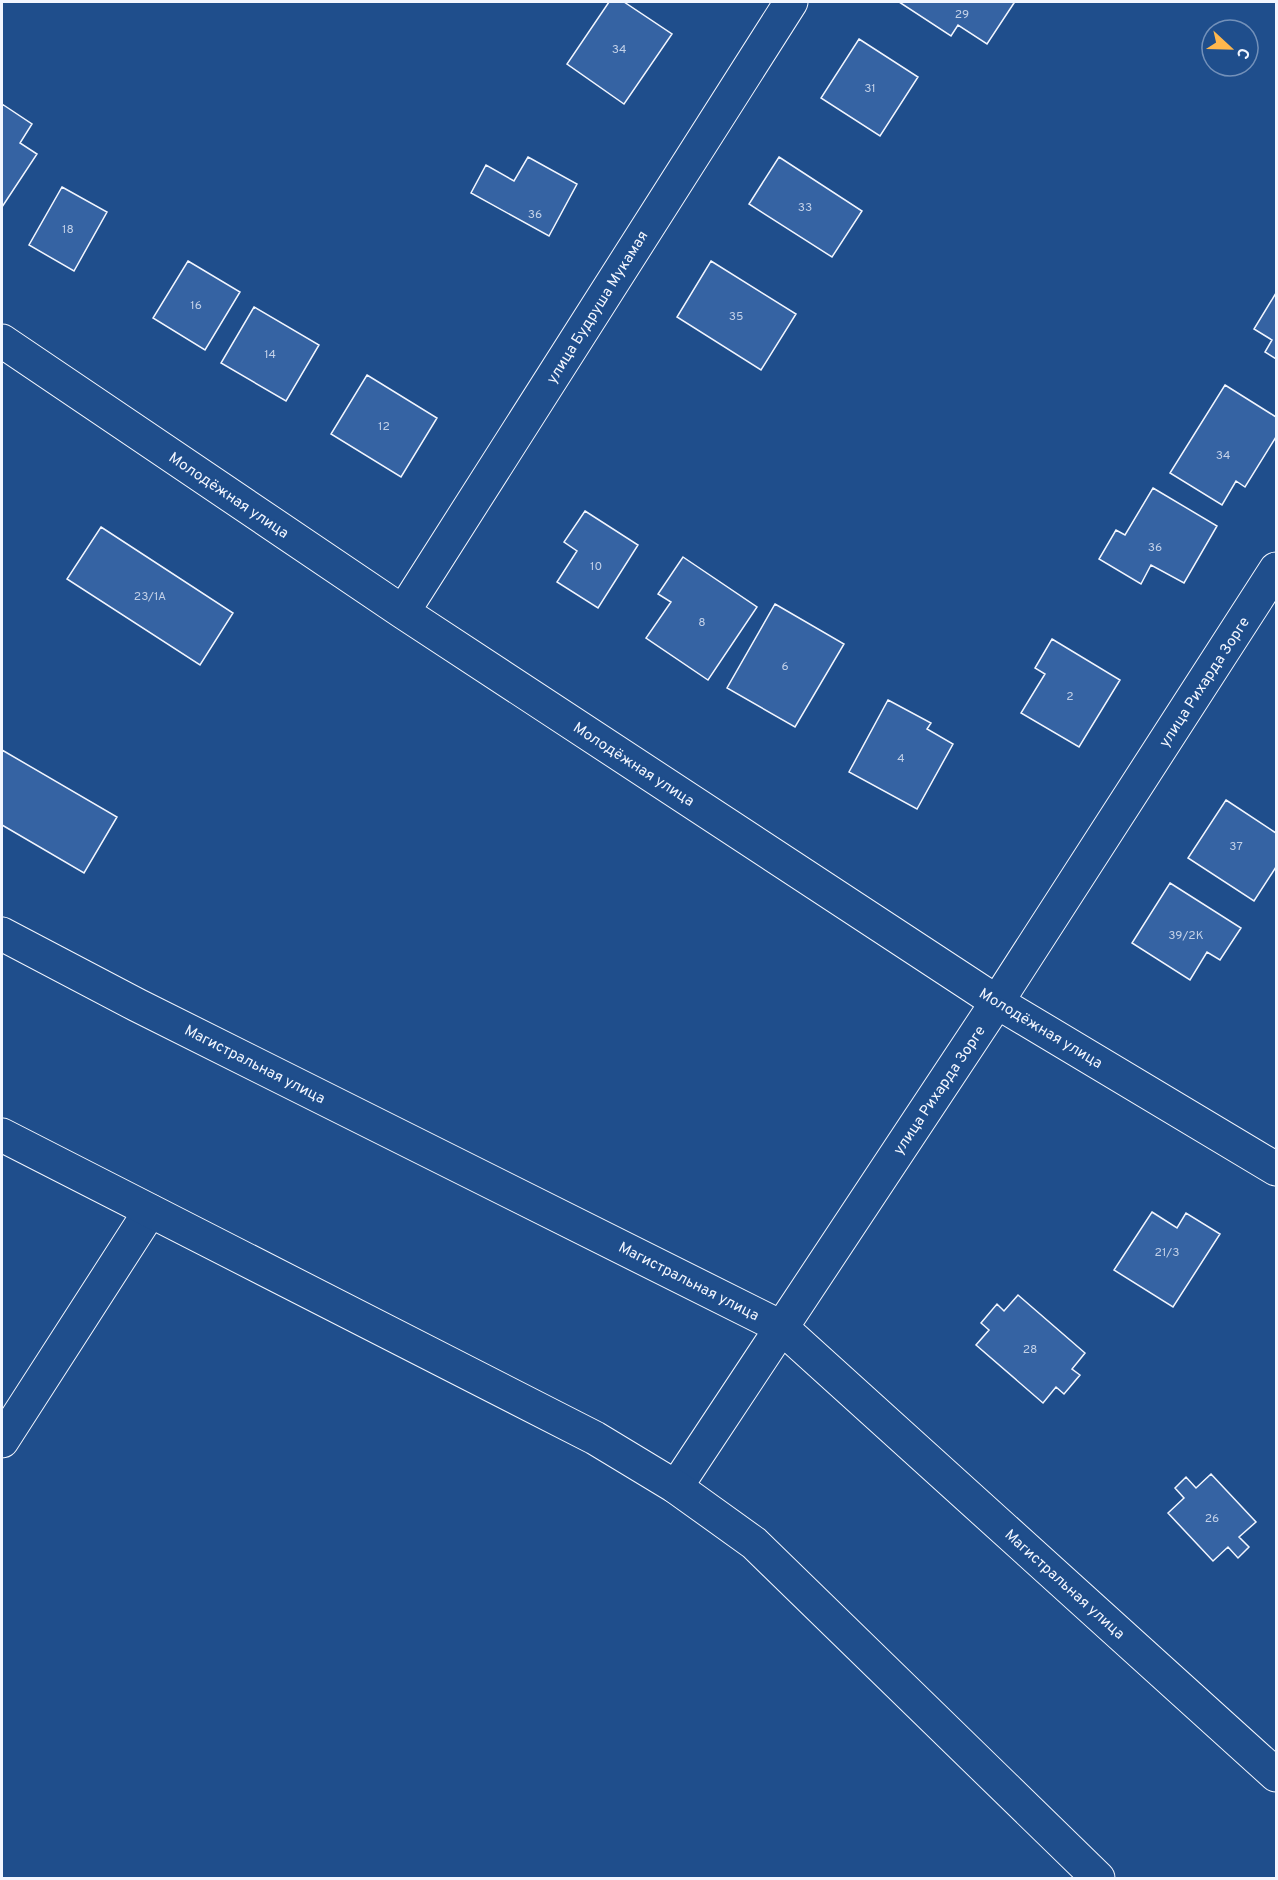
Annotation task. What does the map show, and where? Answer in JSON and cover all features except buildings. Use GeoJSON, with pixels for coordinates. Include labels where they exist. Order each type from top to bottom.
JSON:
{"type":"FeatureCollection","features":[{"type":"Feature","properties":{"kind":"street","name":"улица Будруша Мукамая"},"geometry":{"type":"LineString","coordinates":[[403,612],[790,2]]}},
{"type":"Feature","properties":{"kind":"street","name":"Молодёжная улица"},"geometry":{"type":"LineString","coordinates":[[2,341],[403,612],[997,1002],[1276,1169]]}},
{"type":"Feature","properties":{"kind":"street","name":"улица Рихарда Зорге"},"geometry":{"type":"LineString","coordinates":[[676,1487],[997,1002],[1276,569]]}},
{"type":"Feature","properties":{"kind":"street","name":"Магистральная улица"},"geometry":{"type":"LineString","coordinates":[[2,934],[137,1005],[781,1327],[1276,1775]]}},
{"type":"Feature","properties":{"kind":"street"},"geometry":{"type":"LineString","coordinates":[[2,1135],[595,1438],[676,1487],[754,1543],[1098,1878]]}},
{"type":"Feature","properties":{"kind":"street"},"geometry":{"type":"LineString","coordinates":[[2,1441],[150,1211]]}}]}
